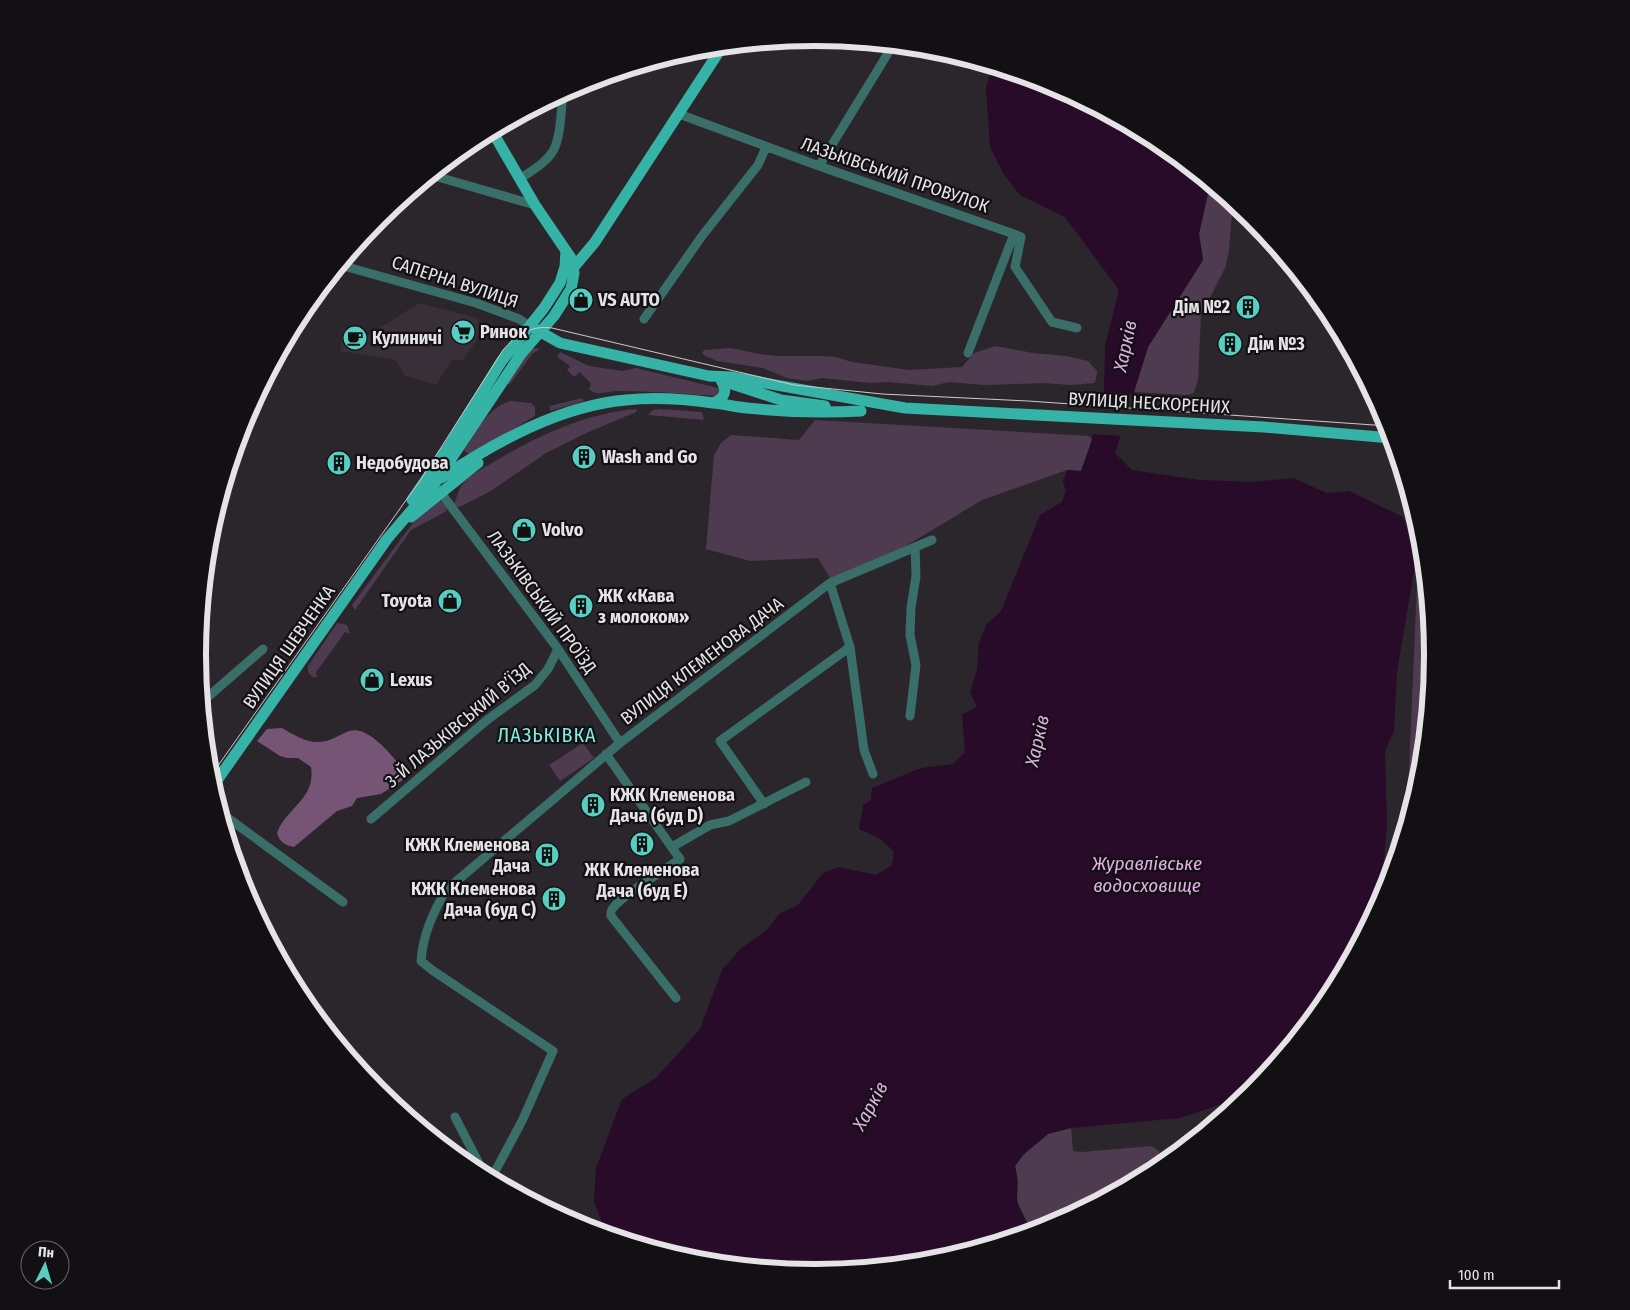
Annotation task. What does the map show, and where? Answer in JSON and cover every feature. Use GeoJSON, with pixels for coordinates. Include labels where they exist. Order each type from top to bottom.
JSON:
{"type":"FeatureCollection","features":[{"type":"Feature","properties":{"kind":"main road"},"geometry":{"type":"LineString","coordinates":[[569,270],[595,242],[717,54]]}},
{"type":"Feature","properties":{"kind":"main road"},"geometry":{"type":"LineString","coordinates":[[496,137],[535,205],[566,251],[569,270],[574,280],[571,289],[554,316],[535,329]]}},
{"type":"Feature","properties":{"kind":"main road","name":"ВУЛИЦЯ НЕСКОРЕНИХ"},"geometry":{"type":"LineString","coordinates":[[535,329],[560,342],[716,378],[781,400]]}},
{"type":"Feature","properties":{"kind":"main road","name":"ВУЛИЦЯ ШЕВЧЕНКА"},"geometry":{"type":"LineString","coordinates":[[395,528],[437,488],[461,445],[521,354],[535,329]]}},
{"type":"Feature","properties":{"kind":"main road","name":"ВУЛИЦЯ ШЕВЧЕНКА"},"geometry":{"type":"LineString","coordinates":[[219,777],[395,528],[501,362],[535,329]]}},
{"type":"Feature","properties":{"kind":"main road","name":"ВУЛИЦЯ НЕСКОРЕНИХ"},"geometry":{"type":"LineString","coordinates":[[716,378],[732,377],[862,406],[1169,421],[1383,437]]}},
{"type":"Feature","properties":{"kind":"main road"},"geometry":{"type":"LineString","coordinates":[[712,403],[720,401],[725,394],[725,388],[716,378]]}},
{"type":"Feature","properties":{"kind":"main road"},"geometry":{"type":"LineString","coordinates":[[437,488],[471,459],[520,433],[564,414],[612,402],[644,399],[822,413],[862,406]]}},
{"type":"Feature","properties":{"kind":"main road"},"geometry":{"type":"LineString","coordinates":[[712,403],[781,400],[862,406]]}},
{"type":"Feature","properties":{"kind":"main road"},"geometry":{"type":"LineString","coordinates":[[408,507],[468,470],[520,433]]}},
{"type":"Feature","properties":{"kind":"main road"},"geometry":{"type":"LineString","coordinates":[[461,445],[462,454],[471,459]]}},
{"type":"Feature","properties":{"kind":"main road"},"geometry":{"type":"LineString","coordinates":[[437,488],[434,475],[449,446]]}},
{"type":"Feature","properties":{"kind":"street"},"geometry":{"type":"LineString","coordinates":[[819,166],[890,51]]}},
{"type":"Feature","properties":{"kind":"street"},"geometry":{"type":"LineString","coordinates":[[520,179],[545,161],[554,151],[558,138],[562,102]]}},
{"type":"Feature","properties":{"kind":"street","name":"ЛАЗЬКІВСЬКИЙ ПРОВУЛОК"},"geometry":{"type":"LineString","coordinates":[[679,114],[819,166],[1014,234]]}},
{"type":"Feature","properties":{"kind":"street"},"geometry":{"type":"LineString","coordinates":[[644,319],[702,236],[758,165],[766,146]]}},
{"type":"Feature","properties":{"kind":"street"},"geometry":{"type":"LineString","coordinates":[[438,177],[535,205]]}},
{"type":"Feature","properties":{"kind":"street"},"geometry":{"type":"LineString","coordinates":[[968,353],[1014,234],[1021,237],[1015,267],[1052,322],[1078,328]]}},
{"type":"Feature","properties":{"kind":"street","name":"САПЕРНА ВУЛИЦЯ"},"geometry":{"type":"LineString","coordinates":[[346,267],[476,303],[519,319],[535,329]]}},
{"type":"Feature","properties":{"kind":"street","name":"ЛАЗЬКІВСЬКИЙ ПРОЇЗД"},"geometry":{"type":"LineString","coordinates":[[437,488],[558,649],[620,743]]}},
{"type":"Feature","properties":{"kind":"street","name":"ВУЛИЦЯ КЛЕМЕНОВА ДАЧА"},"geometry":{"type":"LineString","coordinates":[[495,1172],[522,1121],[553,1050],[421,961],[423,940],[436,908],[446,890],[606,754],[830,583],[932,540]]}},
{"type":"Feature","properties":{"kind":"street"},"geometry":{"type":"LineString","coordinates":[[910,716],[916,665],[910,635],[911,608],[916,576],[915,547]]}},
{"type":"Feature","properties":{"kind":"street"},"geometry":{"type":"LineString","coordinates":[[830,583],[850,647],[864,750],[873,774]]}},
{"type":"Feature","properties":{"kind":"street"},"geometry":{"type":"LineString","coordinates":[[764,804],[720,741],[850,647]]}},
{"type":"Feature","properties":{"kind":"street"},"geometry":{"type":"LineString","coordinates":[[208,697],[263,649]]}},
{"type":"Feature","properties":{"kind":"street","name":"3-Й ЛАЗЬКІВСЬКИЙ В’ЇЗД"},"geometry":{"type":"LineString","coordinates":[[371,819],[488,720],[535,685],[548,669],[558,649]]}},
{"type":"Feature","properties":{"kind":"street"},"geometry":{"type":"LineString","coordinates":[[606,754],[680,860],[634,890],[611,911],[611,916],[676,998]]}},
{"type":"Feature","properties":{"kind":"street"},"geometry":{"type":"LineString","coordinates":[[672,847],[710,825],[729,822],[806,782]]}},
{"type":"Feature","properties":{"kind":"street"},"geometry":{"type":"LineString","coordinates":[[229,819],[343,902]]}},
{"type":"Feature","properties":{"kind":"street"},"geometry":{"type":"LineString","coordinates":[[455,1117],[478,1162]]}},
{"type":"Feature","properties":{"kind":"shaded area"},"geometry":{"type":"Polygon","coordinates":[[[1204,187],[1232,212],[1229,251],[1225,268],[1201,315],[1198,380],[1194,393],[1187,395],[1134,392],[1148,347],[1203,260],[1199,234],[1204,187]]]}},
{"type":"Feature","properties":{"kind":"shaded area"},"geometry":{"type":"Polygon","coordinates":[[[419,303],[477,318],[481,328],[477,340],[462,361],[453,359],[436,385],[405,376],[395,360],[340,351],[343,330],[369,335],[419,303]]]}},
{"type":"Feature","properties":{"kind":"shaded area"},"geometry":{"type":"Polygon","coordinates":[[[996,346],[1088,361],[1097,371],[1096,380],[1094,383],[1070,385],[1045,383],[985,385],[949,382],[932,386],[888,382],[870,383],[822,378],[807,381],[787,378],[763,368],[717,361],[702,353],[704,350],[730,348],[778,356],[836,357],[852,362],[909,370],[962,367],[974,353],[996,346]]]}},
{"type":"Feature","properties":{"kind":"shaded area"},"geometry":{"type":"Polygon","coordinates":[[[534,348],[540,349],[532,354],[510,384],[505,384],[528,352],[534,348]]]}},
{"type":"Feature","properties":{"kind":"shaded area"},"geometry":{"type":"Polygon","coordinates":[[[560,352],[589,366],[622,371],[636,368],[722,389],[719,396],[630,391],[595,393],[589,389],[591,384],[580,372],[574,377],[567,370],[570,366],[557,357],[560,352]]]}},
{"type":"Feature","properties":{"kind":"shaded area"},"geometry":{"type":"Polygon","coordinates":[[[582,398],[584,401],[550,411],[550,406],[582,398]]]}},
{"type":"Feature","properties":{"kind":"shaded area"},"geometry":{"type":"Polygon","coordinates":[[[510,401],[531,403],[535,407],[535,416],[469,455],[464,450],[483,421],[495,409],[510,401]]]}},
{"type":"Feature","properties":{"kind":"shaded area"},"geometry":{"type":"Polygon","coordinates":[[[637,409],[636,412],[584,434],[546,453],[491,491],[459,507],[454,506],[459,490],[469,477],[513,451],[547,434],[582,420],[618,411],[637,409]]]}},
{"type":"Feature","properties":{"kind":"shaded area"},"geometry":{"type":"Polygon","coordinates":[[[653,410],[702,412],[704,420],[648,415],[653,410]]]}},
{"type":"Feature","properties":{"kind":"shaded area"},"geometry":{"type":"Polygon","coordinates":[[[815,420],[1089,436],[1092,439],[1081,471],[1067,470],[982,500],[886,558],[831,580],[818,558],[750,561],[706,549],[714,455],[721,443],[731,435],[799,440],[815,420]]]}},
{"type":"Feature","properties":{"kind":"shaded area"},"geometry":{"type":"Polygon","coordinates":[[[439,500],[446,506],[447,511],[411,530],[355,610],[352,605],[409,528],[428,506],[439,500]]]}},
{"type":"Feature","properties":{"kind":"shaded area"},"geometry":{"type":"Polygon","coordinates":[[[1419,579],[1424,655],[1419,734],[1408,790],[1417,583],[1419,579]]]}},
{"type":"Feature","properties":{"kind":"shaded area"},"geometry":{"type":"Polygon","coordinates":[[[337,623],[347,625],[350,634],[345,632],[317,671],[318,677],[312,677],[308,672],[308,666],[337,623]]]}},
{"type":"Feature","properties":{"kind":"shaded area"},"geometry":{"type":"Polygon","coordinates":[[[282,728],[303,739],[314,742],[331,740],[348,731],[363,732],[380,743],[399,764],[403,769],[403,780],[381,794],[357,798],[352,806],[337,811],[294,847],[285,844],[277,833],[287,816],[305,795],[311,778],[311,767],[298,758],[280,756],[257,741],[267,729],[282,728]]]}},
{"type":"Feature","properties":{"kind":"shaded area"},"geometry":{"type":"Polygon","coordinates":[[[583,743],[594,758],[560,781],[549,765],[583,743]]]}},
{"type":"Feature","properties":{"kind":"shaded area"},"geometry":{"type":"Polygon","coordinates":[[[1071,1128],[1073,1151],[1082,1152],[1152,1146],[1159,1151],[1159,1157],[1084,1201],[1028,1224],[1017,1201],[1018,1180],[1015,1166],[1024,1154],[1048,1134],[1071,1128]]]}},
{"type":"Feature","properties":{"kind":"water","name":"Журавлівське водосховище"},"geometry":{"type":"Polygon","coordinates":[[[990,73],[1048,93],[1084,109],[1153,149],[1209,191],[1199,234],[1203,260],[1148,347],[1115,453],[1132,470],[1199,480],[1253,482],[1293,478],[1327,493],[1349,491],[1403,517],[1416,559],[1397,672],[1394,731],[1385,751],[1387,826],[1383,873],[1361,924],[1321,993],[1298,1026],[1245,1085],[1227,1102],[1180,1118],[1071,1128],[1048,1134],[1024,1154],[1015,1166],[1017,1199],[1023,1216],[1029,1224],[973,1243],[934,1252],[894,1259],[855,1262],[815,1264],[736,1259],[657,1243],[603,1225],[594,1201],[596,1168],[622,1099],[656,1078],[700,1029],[722,970],[740,949],[767,930],[779,914],[798,905],[823,873],[839,867],[876,875],[892,865],[894,852],[881,839],[859,829],[863,805],[871,800],[872,788],[921,768],[953,764],[965,752],[962,715],[977,706],[970,693],[977,669],[979,643],[986,625],[1001,611],[1040,515],[1062,502],[1066,491],[1063,481],[1067,470],[1081,471],[1090,446],[1104,391],[1105,346],[1119,290],[1065,217],[1020,195],[1003,173],[990,147],[986,88],[990,73]]]}},
{"type":"Feature","properties":{"kind":"pier"},"geometry":{"type":"Polygon","coordinates":[[[1102,392],[1136,394],[1123,436],[1090,434],[1102,392]]]}},
{"type":"Feature","properties":{"kind":"tram line"},"geometry":{"type":"LineString","coordinates":[[217,767],[421,479],[503,350],[524,332],[537,328],[552,328],[794,385],[882,394],[1028,401],[1378,425]]}},
{"type":"Feature","properties":{"kind":"place","name":"VS AUTO"},"geometry":{"type":"Point","coordinates":[581,300]}},
{"type":"Feature","properties":{"kind":"place","name":"Дім №2"},"geometry":{"type":"Point","coordinates":[1248,307]}},
{"type":"Feature","properties":{"kind":"place","name":"Ринок"},"geometry":{"type":"Point","coordinates":[463,332]}},
{"type":"Feature","properties":{"kind":"place","name":"Кулиничі"},"geometry":{"type":"Point","coordinates":[355,338]}},
{"type":"Feature","properties":{"kind":"place","name":"Дім №3"},"geometry":{"type":"Point","coordinates":[1230,344]}},
{"type":"Feature","properties":{"kind":"place","name":"Wash and Go"},"geometry":{"type":"Point","coordinates":[584,457]}},
{"type":"Feature","properties":{"kind":"place","name":"Недобудова"},"geometry":{"type":"Point","coordinates":[339,463]}},
{"type":"Feature","properties":{"kind":"place","name":"Volvo"},"geometry":{"type":"Point","coordinates":[524,530]}},
{"type":"Feature","properties":{"kind":"place","name":"Toyota"},"geometry":{"type":"Point","coordinates":[450,601]}},
{"type":"Feature","properties":{"kind":"place","name":"ЖК «Кава з молоком»"},"geometry":{"type":"Point","coordinates":[581,606]}},
{"type":"Feature","properties":{"kind":"place","name":"Lexus"},"geometry":{"type":"Point","coordinates":[372,680]}},
{"type":"Feature","properties":{"kind":"place","name":"КЖК Клеменова Дача (буд D)"},"geometry":{"type":"Point","coordinates":[593,805]}},
{"type":"Feature","properties":{"kind":"place","name":"ЖК Клеменова Дача (буд Е)"},"geometry":{"type":"Point","coordinates":[642,844]}},
{"type":"Feature","properties":{"kind":"place","name":"КЖК Клеменова Дача"},"geometry":{"type":"Point","coordinates":[547,855]}},
{"type":"Feature","properties":{"kind":"place","name":"КЖК Клеменова Дача (буд С)"},"geometry":{"type":"Point","coordinates":[554,899]}},
{"type":"Feature","properties":{"kind":"district","name":"ЛАЗЬКІВКА"},"geometry":{"type":"Point","coordinates":[547,735]}},
{"type":"Feature","properties":{"kind":"water label","name":"Харків"},"geometry":{"type":"Point","coordinates":[1125,346]}},
{"type":"Feature","properties":{"kind":"water label","name":"Харків"},"geometry":{"type":"Point","coordinates":[1037,741]}},
{"type":"Feature","properties":{"kind":"water label","name":"Харків"},"geometry":{"type":"Point","coordinates":[870,1106]}}]}
